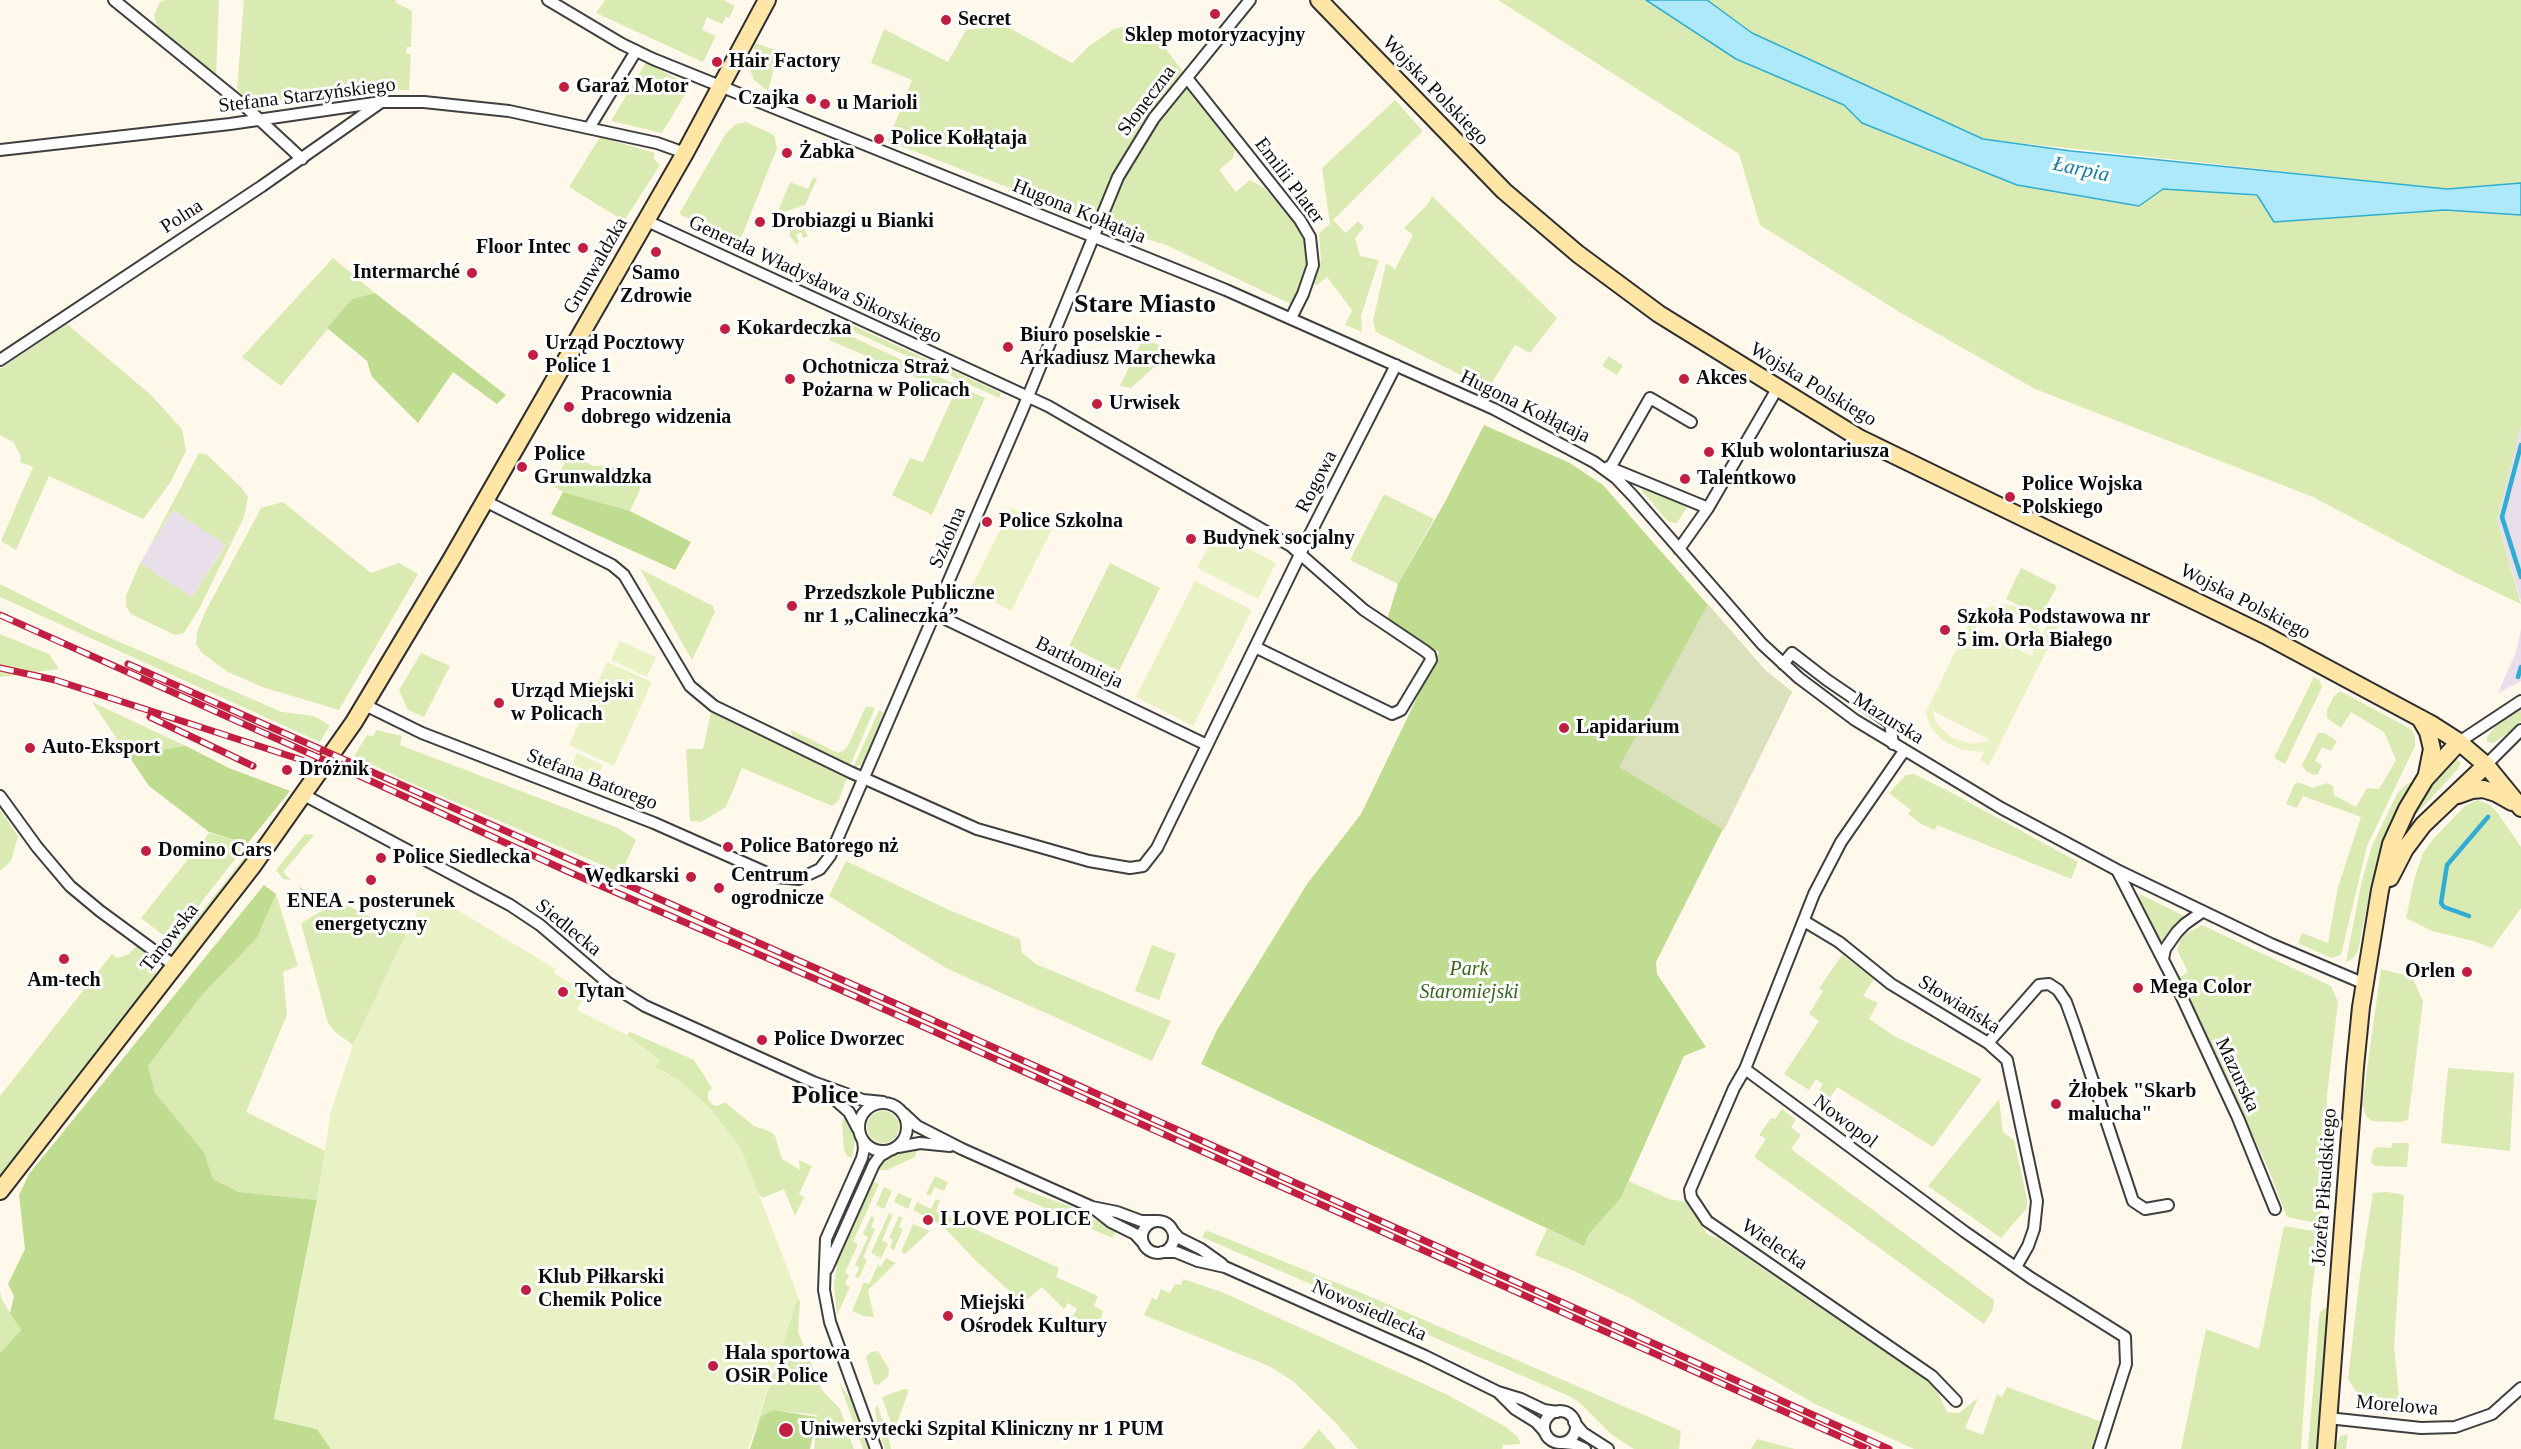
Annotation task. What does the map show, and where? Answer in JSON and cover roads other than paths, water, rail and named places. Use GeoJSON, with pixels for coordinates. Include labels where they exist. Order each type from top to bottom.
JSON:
{"type":"FeatureCollection","features":[{"type":"Feature","properties":{"kind":"street"},"geometry":{"type":"LineString","coordinates":[[114,0],[261,120],[302,159]]}},
{"type":"Feature","properties":{"kind":"street","name":"Hugona Kołłątaja"},"geometry":{"type":"LineString","coordinates":[[548,0],[636,51],[1291,318],[1494,410],[1594,462],[1708,508]]}},
{"type":"Feature","properties":{"kind":"street","name":"Grunwaldzka"},"geometry":{"type":"LineString","coordinates":[[365,705],[685,153],[722,87],[766,0]]}},
{"type":"Feature","properties":{"kind":"street","name":"Słoneczna"},"geometry":{"type":"LineString","coordinates":[[1095,237],[1118,177],[1131,153],[1154,118],[1250,0]]}},
{"type":"Feature","properties":{"kind":"street","name":"Wojska Polskiego"},"geometry":{"type":"LineString","coordinates":[[1318,0],[1469,156],[1543,225],[1634,296],[1777,389],[1859,438],[2257,631],[2420,718],[2459,742],[2486,765],[2521,809]]}},
{"type":"Feature","properties":{"kind":"street"},"geometry":{"type":"LineString","coordinates":[[589,128],[636,51]]}},
{"type":"Feature","properties":{"kind":"street","name":"Emilii Plater"},"geometry":{"type":"LineString","coordinates":[[1186,78],[1300,220],[1310,237],[1313,265],[1303,294],[1291,318]]}},
{"type":"Feature","properties":{"kind":"street","name":"Stefana Starzyńskiego"},"geometry":{"type":"LineString","coordinates":[[0,150],[261,120],[381,102],[469,105],[657,143],[685,153]]}},
{"type":"Feature","properties":{"kind":"street","name":"Polna"},"geometry":{"type":"LineString","coordinates":[[0,360],[302,159],[381,102]]}},
{"type":"Feature","properties":{"kind":"street","name":"Generała Władysława Sikorskiego"},"geometry":{"type":"LineString","coordinates":[[646,221],[1027,397],[1214,499],[1291,546],[1364,610],[1430,655],[1428,667],[1397,714],[1392,714],[1255,647]]}},
{"type":"Feature","properties":{"kind":"street","name":"Szkolna"},"geometry":{"type":"LineString","coordinates":[[807,877],[820,869],[827,861],[1095,237]]}},
{"type":"Feature","properties":{"kind":"street","name":"Rogowa"},"geometry":{"type":"LineString","coordinates":[[864,778],[977,829],[1006,839],[1115,867],[1143,866],[1157,848],[1396,365]]}},
{"type":"Feature","properties":{"kind":"street"},"geometry":{"type":"LineString","coordinates":[[1679,549],[1708,508],[1777,389]]}},
{"type":"Feature","properties":{"kind":"street"},"geometry":{"type":"LineString","coordinates":[[1610,468],[1650,398],[1691,423]]}},
{"type":"Feature","properties":{"kind":"street","name":"Hugona Kołłątaja"},"geometry":{"type":"LineString","coordinates":[[1594,462],[1616,478],[1679,549]]}},
{"type":"Feature","properties":{"kind":"street"},"geometry":{"type":"LineString","coordinates":[[485,501],[612,565],[624,575],[690,686],[706,700],[864,778]]}},
{"type":"Feature","properties":{"kind":"street","name":"Mazurska"},"geometry":{"type":"LineString","coordinates":[[1679,549],[1734,615],[1783,664],[1836,708],[2001,808],[2117,870],[2202,912],[2365,984]]}},
{"type":"Feature","properties":{"kind":"street","name":"Bartłomieja"},"geometry":{"type":"LineString","coordinates":[[934,614],[1207,745]]}},
{"type":"Feature","properties":{"kind":"street"},"geometry":{"type":"LineString","coordinates":[[1783,664],[1792,653],[1890,723],[1893,744]]}},
{"type":"Feature","properties":{"kind":"street"},"geometry":{"type":"LineString","coordinates":[[2459,742],[2521,701]]}},
{"type":"Feature","properties":{"kind":"street","name":"Tanowska"},"geometry":{"type":"LineString","coordinates":[[0,1191],[175,966],[304,795],[365,705]]}},
{"type":"Feature","properties":{"kind":"street","name":"Stefana Batorego"},"geometry":{"type":"LineString","coordinates":[[365,705],[414,730],[654,823],[776,877],[791,880],[807,877]]}},
{"type":"Feature","properties":{"kind":"street","name":"Józefa Piłsudskiego"},"geometry":{"type":"LineString","coordinates":[[2420,718],[2428,732],[2432,749],[2425,778]]}},
{"type":"Feature","properties":{"kind":"street"},"geometry":{"type":"LineString","coordinates":[[2486,765],[2521,730]]}},
{"type":"Feature","properties":{"kind":"street","name":"Józefa Piłsudskiego"},"geometry":{"type":"LineString","coordinates":[[2326,1449],[2344,1232],[2352,1098],[2365,984],[2380,890],[2391,844],[2407,809],[2425,778],[2459,742]]}},
{"type":"Feature","properties":{"kind":"street"},"geometry":{"type":"LineString","coordinates":[[1745,1069],[1814,894],[1841,843],[1904,751]]}},
{"type":"Feature","properties":{"kind":"street","name":"Józefa Piłsudskiego"},"geometry":{"type":"LineString","coordinates":[[2374,928],[2388,882],[2405,849],[2423,825],[2446,801],[2486,765]]}},
{"type":"Feature","properties":{"kind":"street","name":"Józefa Piłsudskiego"},"geometry":{"type":"LineString","coordinates":[[2446,801],[2466,792],[2483,789],[2496,793],[2521,809]]}},
{"type":"Feature","properties":{"kind":"street","name":"Siedlecka"},"geometry":{"type":"LineString","coordinates":[[304,795],[524,914],[562,943],[596,974],[653,1010],[813,1082],[861,1100],[883,1102]]}},
{"type":"Feature","properties":{"kind":"street"},"geometry":{"type":"LineString","coordinates":[[0,796],[37,848],[70,886],[175,966]]}},
{"type":"Feature","properties":{"kind":"street","name":"Mazurska"},"geometry":{"type":"LineString","coordinates":[[2117,870],[2163,958],[2238,1118],[2275,1209]]}},
{"type":"Feature","properties":{"kind":"street"},"geometry":{"type":"LineString","coordinates":[[2163,958],[2165,950],[2177,932],[2202,912]]}},
{"type":"Feature","properties":{"kind":"street","name":"Słowiańska"},"geometry":{"type":"LineString","coordinates":[[1804,921],[1839,942],[1892,984],[1988,1043],[2007,1060],[2012,1073],[2037,1201],[2034,1229],[2028,1246],[2016,1267]]}},
{"type":"Feature","properties":{"kind":"street"},"geometry":{"type":"LineString","coordinates":[[1988,1043],[2033,990],[2049,984],[2058,990],[2066,1002],[2133,1201],[2145,1209],[2169,1205]]}},
{"type":"Feature","properties":{"kind":"street","name":"Nowopol"},"geometry":{"type":"LineString","coordinates":[[1745,1069],[1961,1230],[2125,1337],[2126,1364],[2099,1449]]}},
{"type":"Feature","properties":{"kind":"street","name":"Wielecka"},"geometry":{"type":"LineString","coordinates":[[1745,1069],[1734,1088],[1692,1185],[1691,1197],[1707,1221],[1932,1376],[1956,1401]]}},
{"type":"Feature","properties":{"kind":"street","name":"Siedlecka"},"geometry":{"type":"LineString","coordinates":[[813,1082],[843,1107],[861,1135]]}},
{"type":"Feature","properties":{"kind":"street"},"geometry":{"type":"LineString","coordinates":[[825,1278],[874,1164],[880,1156],[902,1142],[906,1133],[907,1123],[903,1113],[893,1105],[883,1102],[873,1105],[865,1111],[860,1120],[863,1156],[827,1236],[825,1278],[828,1317],[876,1449]]}},
{"type":"Feature","properties":{"kind":"street","name":"Nowosiedlecka"},"geometry":{"type":"LineString","coordinates":[[903,1113],[917,1126],[962,1149],[1092,1207],[1117,1212],[1141,1221],[1167,1224],[1179,1238],[1205,1251],[1225,1266],[1442,1364],[1497,1392],[1521,1399],[1544,1410],[1568,1414],[1585,1434],[1608,1449]]}},
{"type":"Feature","properties":{"kind":"street"},"geometry":{"type":"LineString","coordinates":[[861,1135],[876,1150],[892,1149]]}},
{"type":"Feature","properties":{"kind":"street","name":"Nowosiedlecka"},"geometry":{"type":"LineString","coordinates":[[892,1149],[920,1143],[962,1149]]}},
{"type":"Feature","properties":{"kind":"street","name":"Nowosiedlecka"},"geometry":{"type":"LineString","coordinates":[[1092,1207],[1111,1222],[1135,1234],[1152,1251],[1176,1252],[1198,1261],[1225,1266]]}},
{"type":"Feature","properties":{"kind":"street"},"geometry":{"type":"LineString","coordinates":[[1144,1244],[1142,1236],[1145,1228],[1156,1221]]}},
{"type":"Feature","properties":{"kind":"street"},"geometry":{"type":"LineString","coordinates":[[1162,1252],[1172,1243],[1172,1230]]}},
{"type":"Feature","properties":{"kind":"street","name":"Morelowa"},"geometry":{"type":"LineString","coordinates":[[2328,1418],[2421,1428],[2455,1427],[2492,1414],[2521,1388]]}},
{"type":"Feature","properties":{"kind":"street","name":"Nowosiedlecka"},"geometry":{"type":"LineString","coordinates":[[1497,1392],[1515,1409],[1536,1422],[1551,1441],[1572,1443],[1585,1449]]}},
{"type":"Feature","properties":{"kind":"street"},"geometry":{"type":"LineString","coordinates":[[1557,1412],[1546,1419],[1551,1441],[1573,1435],[1574,1422]]}},
{"type":"Feature","properties":{"kind":"water","name":"Łarpia"},"geometry":{"type":"Polygon","coordinates":[[[1646,0],[1707,0],[1752,33],[1983,139],[2071,151],[2447,189],[2521,183],[2521,215],[2445,210],[2274,222],[2257,195],[2163,189],[2139,206],[2017,185],[1862,123],[1844,105],[1736,59],[1646,0]]]}},
{"type":"Feature","properties":{"kind":"waterway"},"geometry":{"type":"LineString","coordinates":[[2521,445],[2502,517],[2521,577]]}},
{"type":"Feature","properties":{"kind":"waterway"},"geometry":{"type":"LineString","coordinates":[[2518,677],[2521,667]]}},
{"type":"Feature","properties":{"kind":"waterway"},"geometry":{"type":"LineString","coordinates":[[2469,916],[2444,907],[2441,903],[2447,865],[2488,817]]}},
{"type":"Feature","properties":{"kind":"railway"},"geometry":{"type":"LineString","coordinates":[[0,615],[569,872],[850,994],[1868,1449]]}},
{"type":"Feature","properties":{"kind":"railway"},"geometry":{"type":"LineString","coordinates":[[128,664],[899,1005],[1889,1449]]}},
{"type":"Feature","properties":{"kind":"railway"},"geometry":{"type":"LineString","coordinates":[[0,668],[55,680],[302,760]]}},
{"type":"Feature","properties":{"kind":"railway"},"geometry":{"type":"LineString","coordinates":[[150,717],[253,766]]}},
{"type":"Feature","properties":{"kind":"place","name":"Sklep motoryzacyjny"},"geometry":{"type":"Point","coordinates":[1215,14]}},
{"type":"Feature","properties":{"kind":"place","name":"Secret"},"geometry":{"type":"Point","coordinates":[946,20]}},
{"type":"Feature","properties":{"kind":"place","name":"Hair Factory"},"geometry":{"type":"Point","coordinates":[717,62]}},
{"type":"Feature","properties":{"kind":"place","name":"Garaż Motor"},"geometry":{"type":"Point","coordinates":[564,87]}},
{"type":"Feature","properties":{"kind":"place","name":"Czajka"},"geometry":{"type":"Point","coordinates":[811,99]}},
{"type":"Feature","properties":{"kind":"place","name":"u Marioli"},"geometry":{"type":"Point","coordinates":[825,104]}},
{"type":"Feature","properties":{"kind":"place","name":"Police Kołłątaja"},"geometry":{"type":"Point","coordinates":[879,139]}},
{"type":"Feature","properties":{"kind":"place","name":"Żabka"},"geometry":{"type":"Point","coordinates":[787,153]}},
{"type":"Feature","properties":{"kind":"place","name":"Drobiazgi u Bianki"},"geometry":{"type":"Point","coordinates":[760,222]}},
{"type":"Feature","properties":{"kind":"place","name":"Floor Intec"},"geometry":{"type":"Point","coordinates":[583,248]}},
{"type":"Feature","properties":{"kind":"place","name":"Samo Zdrowie"},"geometry":{"type":"Point","coordinates":[656,252]}},
{"type":"Feature","properties":{"kind":"place","name":"Intermarché"},"geometry":{"type":"Point","coordinates":[472,273]}},
{"type":"Feature","properties":{"kind":"place","name":"Kokardeczka"},"geometry":{"type":"Point","coordinates":[725,329]}},
{"type":"Feature","properties":{"kind":"place","name":"Biuro poselskie - Arkadiusz Marchewka"},"geometry":{"type":"Point","coordinates":[1008,347]}},
{"type":"Feature","properties":{"kind":"place","name":"Urząd Pocztowy Police 1"},"geometry":{"type":"Point","coordinates":[533,355]}},
{"type":"Feature","properties":{"kind":"place","name":"Ochotnicza Straż Pożarna w Policach"},"geometry":{"type":"Point","coordinates":[790,379]}},
{"type":"Feature","properties":{"kind":"place","name":"Akces"},"geometry":{"type":"Point","coordinates":[1684,379]}},
{"type":"Feature","properties":{"kind":"place","name":"Urwisek"},"geometry":{"type":"Point","coordinates":[1097,404]}},
{"type":"Feature","properties":{"kind":"place","name":"Pracownia dobrego widzenia"},"geometry":{"type":"Point","coordinates":[569,407]}},
{"type":"Feature","properties":{"kind":"place","name":"Klub wolontariusza"},"geometry":{"type":"Point","coordinates":[1709,452]}},
{"type":"Feature","properties":{"kind":"place","name":"Police Grunwaldzka"},"geometry":{"type":"Point","coordinates":[522,467]}},
{"type":"Feature","properties":{"kind":"place","name":"Talentkowo"},"geometry":{"type":"Point","coordinates":[1685,479]}},
{"type":"Feature","properties":{"kind":"place","name":"Police Wojska Polskiego"},"geometry":{"type":"Point","coordinates":[2010,497]}},
{"type":"Feature","properties":{"kind":"place","name":"Police Szkolna"},"geometry":{"type":"Point","coordinates":[987,522]}},
{"type":"Feature","properties":{"kind":"place","name":"Budynek socjalny"},"geometry":{"type":"Point","coordinates":[1191,539]}},
{"type":"Feature","properties":{"kind":"place","name":"Przedszkole Publiczne nr 1 „Calineczka”"},"geometry":{"type":"Point","coordinates":[792,606]}},
{"type":"Feature","properties":{"kind":"place","name":"Szkoła Podstawowa nr 5 im. Orła Białego"},"geometry":{"type":"Point","coordinates":[1945,630]}},
{"type":"Feature","properties":{"kind":"place","name":"Urząd Miejski w Policach"},"geometry":{"type":"Point","coordinates":[499,703]}},
{"type":"Feature","properties":{"kind":"place","name":"Lapidarium"},"geometry":{"type":"Point","coordinates":[1564,728]}},
{"type":"Feature","properties":{"kind":"place","name":"Auto-Eksport"},"geometry":{"type":"Point","coordinates":[30,748]}},
{"type":"Feature","properties":{"kind":"place","name":"Dróżnik"},"geometry":{"type":"Point","coordinates":[287,770]}},
{"type":"Feature","properties":{"kind":"place","name":"Police Batorego nż"},"geometry":{"type":"Point","coordinates":[728,847]}},
{"type":"Feature","properties":{"kind":"place","name":"Domino Cars"},"geometry":{"type":"Point","coordinates":[146,851]}},
{"type":"Feature","properties":{"kind":"place","name":"Police Siedlecka"},"geometry":{"type":"Point","coordinates":[381,858]}},
{"type":"Feature","properties":{"kind":"place","name":"Wędkarski"},"geometry":{"type":"Point","coordinates":[691,877]}},
{"type":"Feature","properties":{"kind":"place","name":"ENEA - posterunek energetyczny"},"geometry":{"type":"Point","coordinates":[371,880]}},
{"type":"Feature","properties":{"kind":"place","name":"Centrum ogrodnicze"},"geometry":{"type":"Point","coordinates":[719,888]}},
{"type":"Feature","properties":{"kind":"place","name":"Am-tech"},"geometry":{"type":"Point","coordinates":[64,959]}},
{"type":"Feature","properties":{"kind":"place","name":"Orlen"},"geometry":{"type":"Point","coordinates":[2467,972]}},
{"type":"Feature","properties":{"kind":"place","name":"Mega Color"},"geometry":{"type":"Point","coordinates":[2138,988]}},
{"type":"Feature","properties":{"kind":"place","name":"Tytan"},"geometry":{"type":"Point","coordinates":[563,992]}},
{"type":"Feature","properties":{"kind":"place","name":"Police Dworzec"},"geometry":{"type":"Point","coordinates":[762,1040]}},
{"type":"Feature","properties":{"kind":"place","name":"Żłobek \"Skarb malucha\""},"geometry":{"type":"Point","coordinates":[2056,1104]}},
{"type":"Feature","properties":{"kind":"place","name":"I LOVE POLICE"},"geometry":{"type":"Point","coordinates":[928,1220]}},
{"type":"Feature","properties":{"kind":"place","name":"Klub Piłkarski Chemik Police"},"geometry":{"type":"Point","coordinates":[526,1290]}},
{"type":"Feature","properties":{"kind":"place","name":"Miejski Ośrodek Kultury"},"geometry":{"type":"Point","coordinates":[948,1316]}},
{"type":"Feature","properties":{"kind":"place","name":"Hala sportowa OSiR Police"},"geometry":{"type":"Point","coordinates":[713,1366]}},
{"type":"Feature","properties":{"kind":"place","name":"Uniwersytecki Szpital Kliniczny nr 1 PUM"},"geometry":{"type":"Point","coordinates":[786,1430]}},
{"type":"Feature","properties":{"kind":"district","name":"Stare Miasto"},"geometry":{"type":"Point","coordinates":[1145,305]}},
{"type":"Feature","properties":{"kind":"district","name":"Police"},"geometry":{"type":"Point","coordinates":[825,1096]}},
{"type":"Feature","properties":{"kind":"park label","name":"Park Staromiejski"},"geometry":{"type":"Point","coordinates":[1469,982]}}]}
